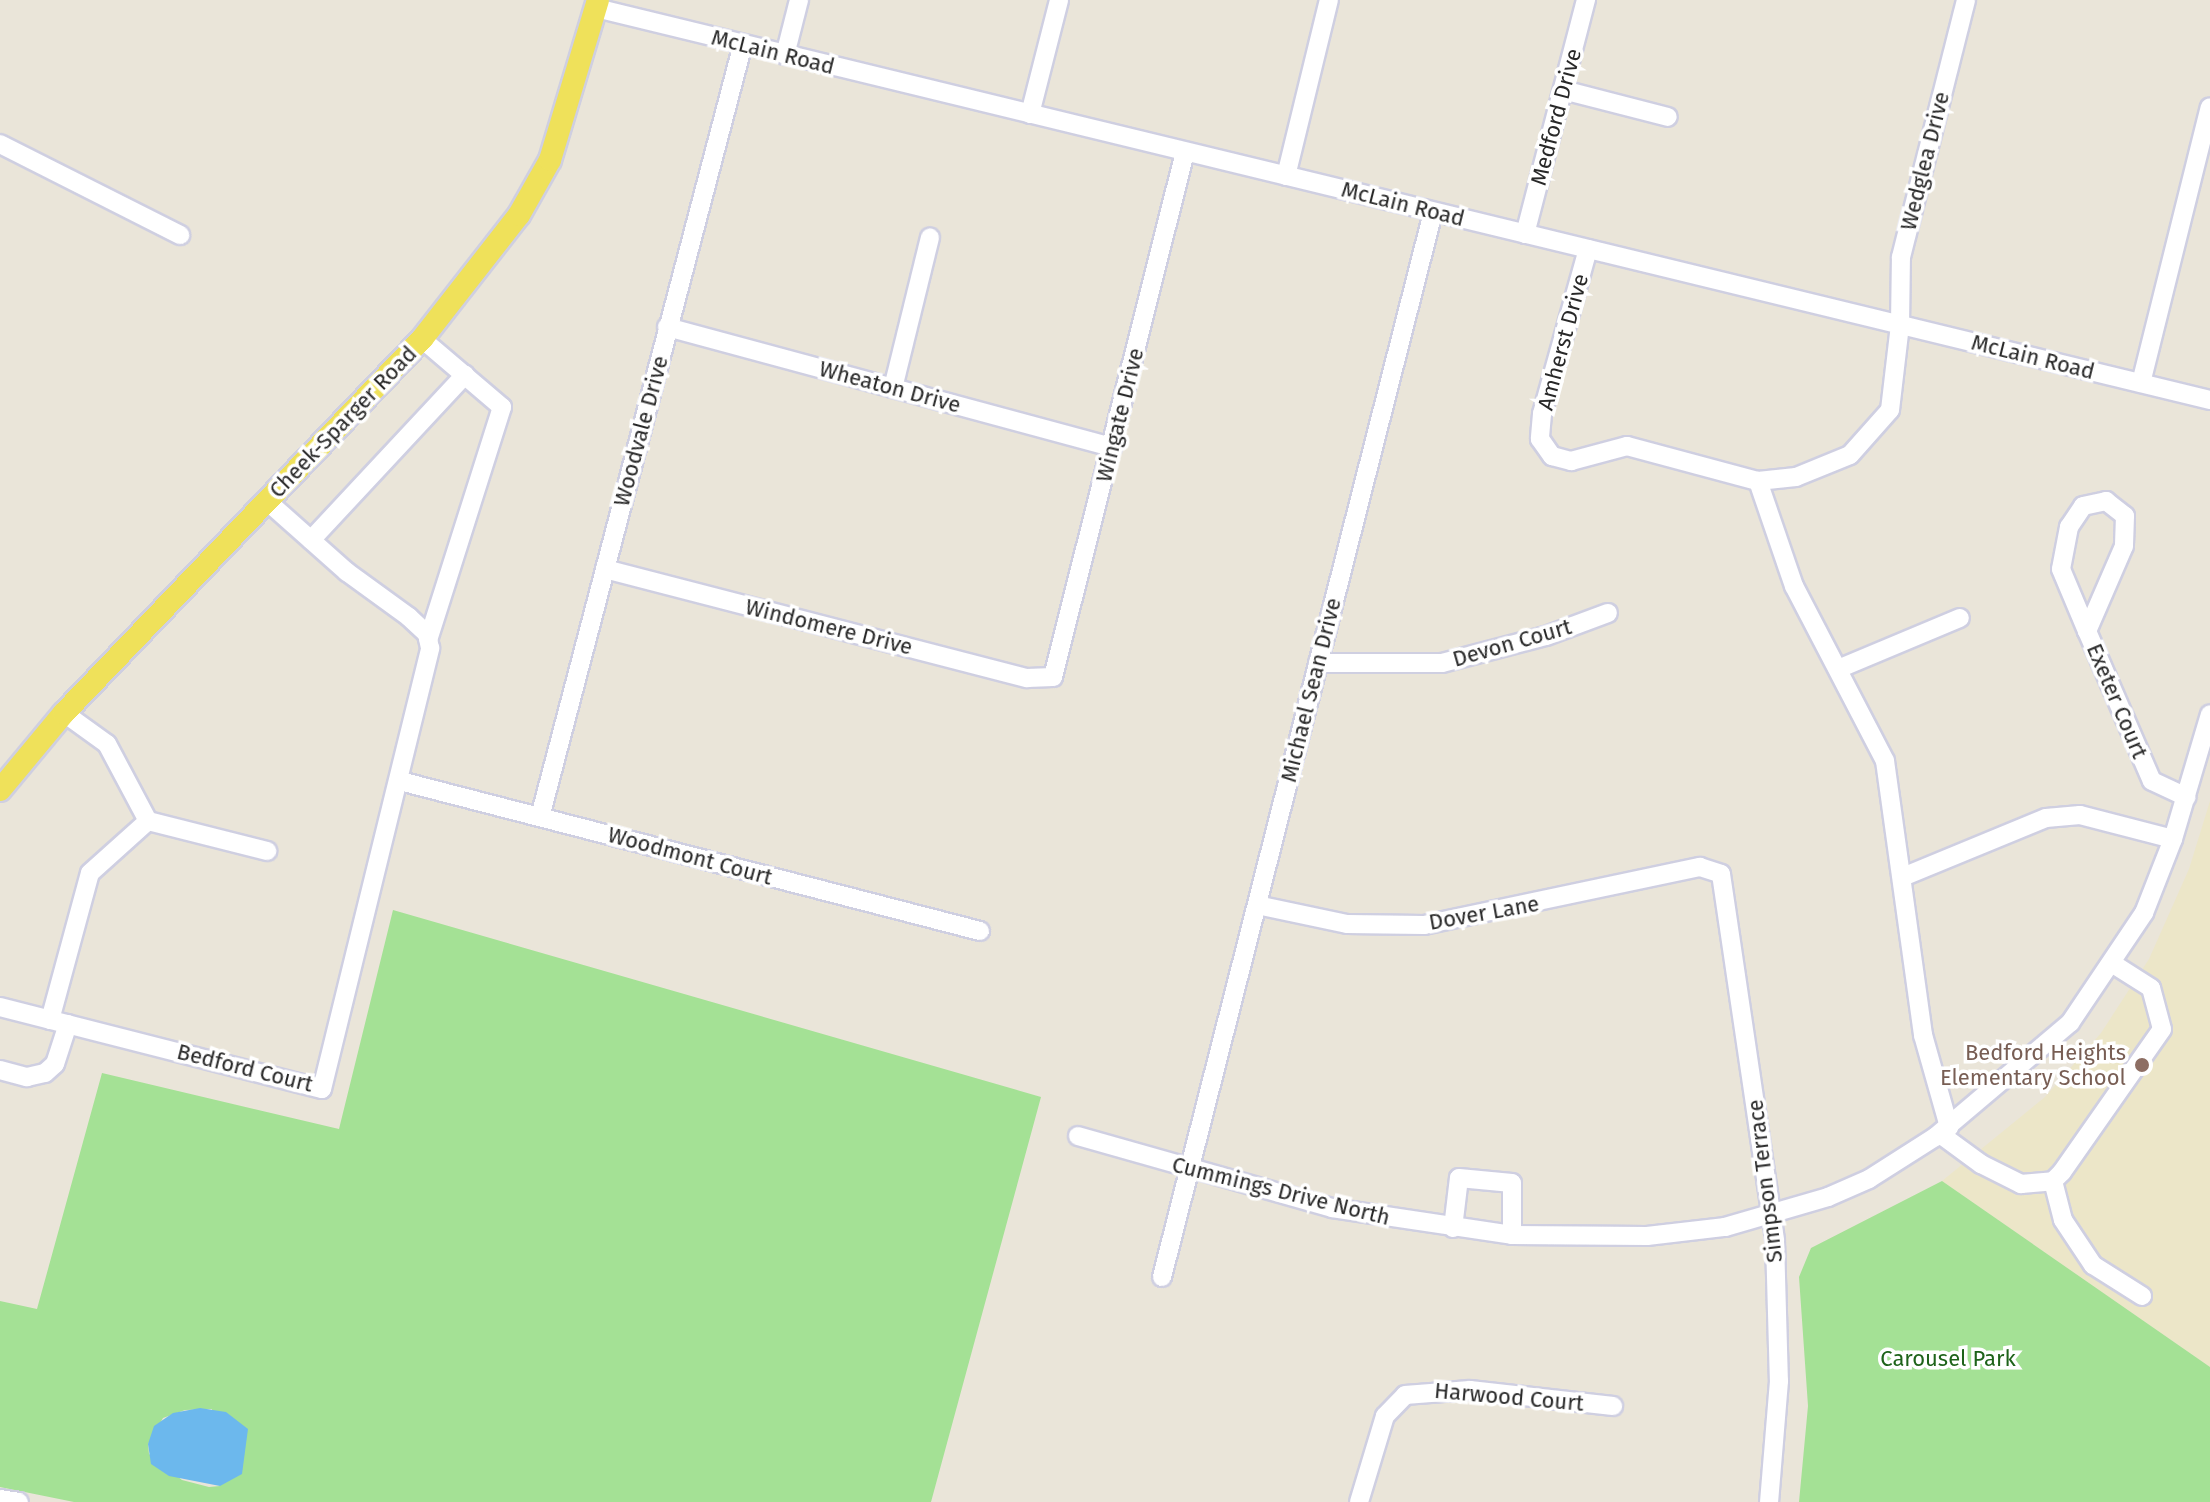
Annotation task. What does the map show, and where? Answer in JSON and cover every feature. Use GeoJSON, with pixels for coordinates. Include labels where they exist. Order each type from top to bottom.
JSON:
{"type":"FeatureCollection","features":[{"type":"Feature","properties":{"kind":"main road","name":"Cheek-Sparger Road"},"geometry":{"type":"LineString","coordinates":[[0,790],[64,713],[422,339],[519,215],[550,160],[597,4]]}},
{"type":"Feature","properties":{"kind":"street"},"geometry":{"type":"LineString","coordinates":[[785,55],[799,0]]}},
{"type":"Feature","properties":{"kind":"street"},"geometry":{"type":"LineString","coordinates":[[1030,114],[1059,0]]}},
{"type":"Feature","properties":{"kind":"street"},"geometry":{"type":"LineString","coordinates":[[1286,176],[1329,0]]}},
{"type":"Feature","properties":{"kind":"street","name":"Medford Drive"},"geometry":{"type":"LineString","coordinates":[[1525,234],[1586,0]]}},
{"type":"Feature","properties":{"kind":"street","name":"Wedglea Drive"},"geometry":{"type":"LineString","coordinates":[[1900,325],[1901,257],[1966,0]]}},
{"type":"Feature","properties":{"kind":"street","name":"McLain Road"},"geometry":{"type":"LineString","coordinates":[[597,4],[785,55],[2210,400]]}},
{"type":"Feature","properties":{"kind":"street","name":"Woodvale Drive"},"geometry":{"type":"LineString","coordinates":[[540,817],[743,44]]}},
{"type":"Feature","properties":{"kind":"street"},"geometry":{"type":"LineString","coordinates":[[1563,90],[1668,117]]}},
{"type":"Feature","properties":{"kind":"street"},"geometry":{"type":"LineString","coordinates":[[2141,383],[2210,107]]}},
{"type":"Feature","properties":{"kind":"street"},"geometry":{"type":"LineString","coordinates":[[0,144],[180,235]]}},
{"type":"Feature","properties":{"kind":"street","name":"Wingate Drive"},"geometry":{"type":"LineString","coordinates":[[1053,677],[1185,152]]}},
{"type":"Feature","properties":{"kind":"street","name":"Michael Sean Drive"},"geometry":{"type":"LineString","coordinates":[[1162,1277],[1433,212]]}},
{"type":"Feature","properties":{"kind":"street"},"geometry":{"type":"LineString","coordinates":[[893,388],[930,237]]}},
{"type":"Feature","properties":{"kind":"street","name":"Amherst Drive"},"geometry":{"type":"LineString","coordinates":[[1588,249],[1542,414],[1540,439],[1552,456],[1571,461],[1627,446],[1758,481],[1796,477],[1850,455],[1873,434],[1890,410],[1900,325]]}},
{"type":"Feature","properties":{"kind":"street","name":"Wheaton Drive"},"geometry":{"type":"LineString","coordinates":[[667,327],[1112,447]]}},
{"type":"Feature","properties":{"kind":"street"},"geometry":{"type":"LineString","coordinates":[[400,781],[428,640],[502,407],[422,339]]}},
{"type":"Feature","properties":{"kind":"street"},"geometry":{"type":"LineString","coordinates":[[311,540],[465,375]]}},
{"type":"Feature","properties":{"kind":"street"},"geometry":{"type":"LineString","coordinates":[[1758,481],[1794,586],[1885,761],[1905,876],[1923,1035],[1945,1130],[1981,1164],[2021,1184],[2053,1181],[2162,1029],[2151,988],[2113,964]]}},
{"type":"Feature","properties":{"kind":"street"},"geometry":{"type":"LineString","coordinates":[[267,501],[409,617],[428,640]]}},
{"type":"Feature","properties":{"kind":"street","name":"Exeter Court"},"geometry":{"type":"LineString","coordinates":[[2087,631],[2124,546],[2125,516],[2106,501],[2083,506],[2069,527],[2061,569],[2087,631],[2152,781],[2186,797]]}},
{"type":"Feature","properties":{"kind":"street","name":"Windomere Drive"},"geometry":{"type":"LineString","coordinates":[[605,569],[1027,678],[1053,677]]}},
{"type":"Feature","properties":{"kind":"street","name":"Devon Court"},"geometry":{"type":"LineString","coordinates":[[1318,663],[1442,663],[1546,636],[1608,613]]}},
{"type":"Feature","properties":{"kind":"street"},"geometry":{"type":"LineString","coordinates":[[1838,669],[1960,618]]}},
{"type":"Feature","properties":{"kind":"street"},"geometry":{"type":"LineString","coordinates":[[64,713],[107,744],[148,821],[267,851]]}},
{"type":"Feature","properties":{"kind":"street","name":"Cummings Drive North"},"geometry":{"type":"LineString","coordinates":[[1078,1136],[1332,1208],[1512,1235],[1647,1236],[1725,1227],[1869,1179],[1945,1130],[2070,1023],[2113,964],[2144,913],[2207,742],[2210,714]]}},
{"type":"Feature","properties":{"kind":"street","name":"Woodmont Court"},"geometry":{"type":"LineString","coordinates":[[400,781],[980,931]]}},
{"type":"Feature","properties":{"kind":"street","name":"Bedford Court"},"geometry":{"type":"LineString","coordinates":[[0,1007],[322,1089],[400,781]]}},
{"type":"Feature","properties":{"kind":"street"},"geometry":{"type":"LineString","coordinates":[[1905,876],[2046,818],[2080,815],[2173,839]]}},
{"type":"Feature","properties":{"kind":"street"},"geometry":{"type":"LineString","coordinates":[[0,1070],[27,1077],[45,1073],[55,1064],[59,1022],[90,873],[148,821]]}},
{"type":"Feature","properties":{"kind":"street","name":"Dover Lane"},"geometry":{"type":"LineString","coordinates":[[1257,905],[1347,924],[1424,925],[1710,869]]}},
{"type":"Feature","properties":{"kind":"street","name":"Simpson Terrace"},"geometry":{"type":"LineString","coordinates":[[1710,869],[1721,874],[1726,886],[1771,1214],[1779,1381],[1769,1502]]}},
{"type":"Feature","properties":{"kind":"street"},"geometry":{"type":"LineString","coordinates":[[1453,1228],[1459,1178],[1512,1183],[1512,1235]]}},
{"type":"Feature","properties":{"kind":"street"},"geometry":{"type":"LineString","coordinates":[[2053,1181],[2063,1220],[2093,1265],[2142,1296]]}},
{"type":"Feature","properties":{"kind":"street","name":"Harwood Court"},"geometry":{"type":"LineString","coordinates":[[1359,1502],[1385,1416],[1405,1395],[1470,1390],[1613,1406]]}},
{"type":"Feature","properties":{"kind":"shaded area","name":"Bedford Heights Elementary School"},"geometry":{"type":"Polygon","coordinates":[[[2210,801],[2210,1367],[1942,1181],[2045,1097],[2101,1033],[2149,959],[2189,869],[2210,801]]]}},
{"type":"Feature","properties":{"kind":"green space"},"geometry":{"type":"Polygon","coordinates":[[[393,910],[1041,1097],[931,1502],[74,1502],[0,1487],[0,1301],[37,1309],[102,1073],[339,1129],[393,910]],[[212,1409],[185,1410],[163,1418],[148,1444],[149,1454],[182,1480],[209,1487],[220,1486],[212,1409]]]}},
{"type":"Feature","properties":{"kind":"green space","name":"Carousel Park"},"geometry":{"type":"Polygon","coordinates":[[[1942,1181],[2210,1367],[2210,1502],[1799,1502],[1808,1406],[1799,1277],[1811,1248],[1942,1181]]]}},
{"type":"Feature","properties":{"kind":"water"},"geometry":{"type":"Polygon","coordinates":[[[200,1408],[226,1412],[248,1429],[242,1474],[220,1486],[169,1476],[151,1464],[148,1444],[154,1426],[173,1413],[200,1408]]]}},
{"type":"Feature","properties":{"kind":"place","name":"Bedford Heights Elementary School"},"geometry":{"type":"Point","coordinates":[2142,1065]}}]}
